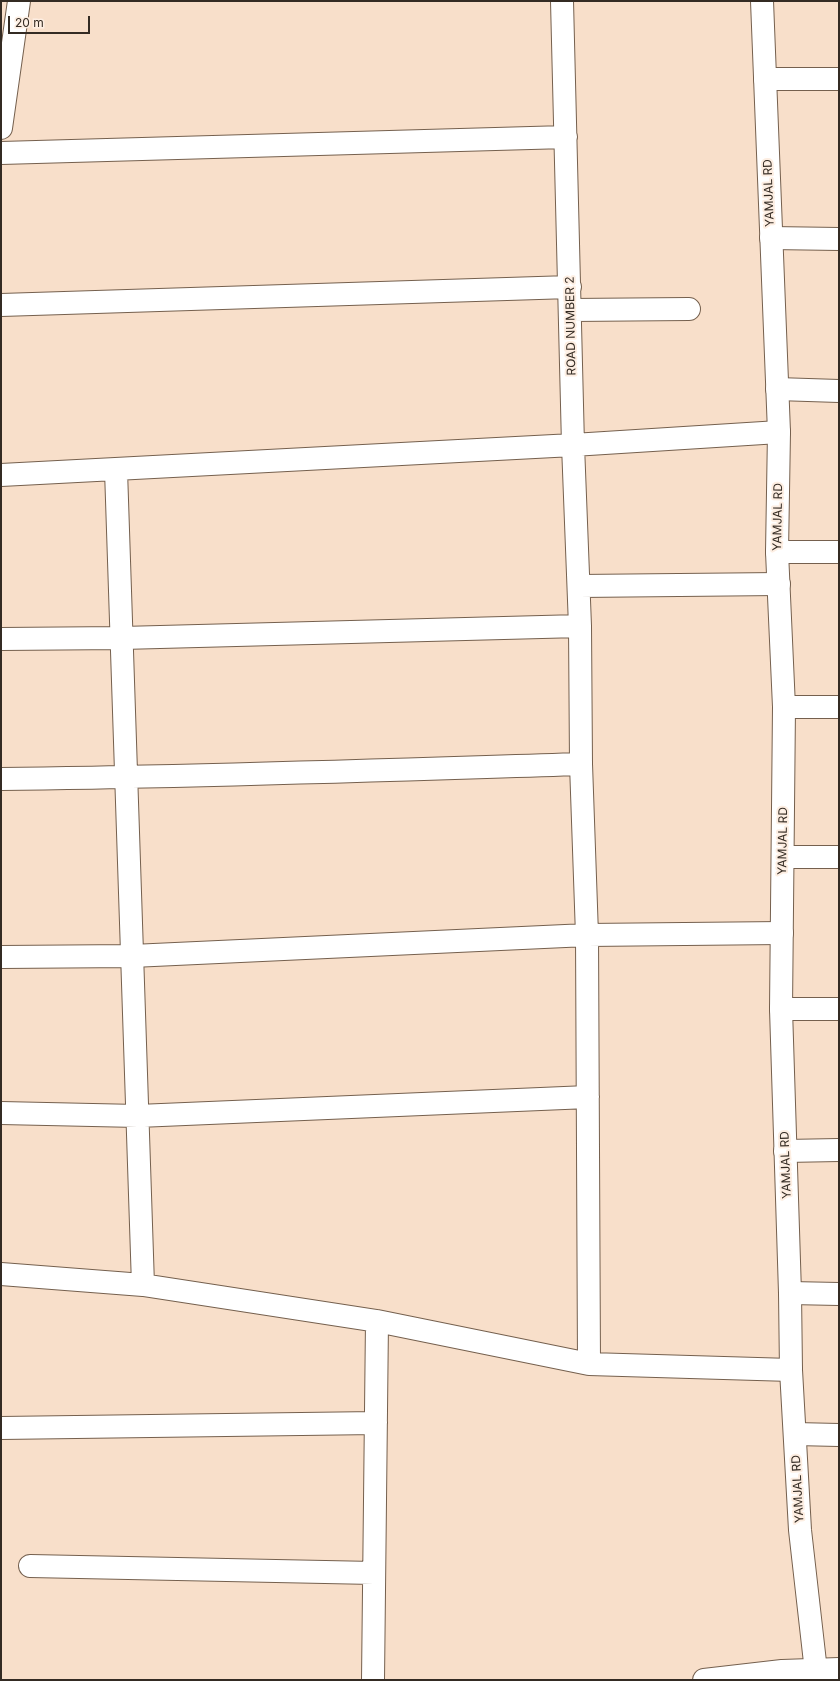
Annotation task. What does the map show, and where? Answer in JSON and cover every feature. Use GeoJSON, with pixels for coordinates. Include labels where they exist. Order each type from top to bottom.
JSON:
{"type":"FeatureCollection","features":[{"type":"Feature","properties":{"kind":"street"},"geometry":{"type":"LineString","coordinates":[[1,128],[19,1]]}},
{"type":"Feature","properties":{"kind":"street","name":"ROAD NUMBER 2"},"geometry":{"type":"LineString","coordinates":[[562,1],[571,310],[573,445],[580,626],[581,764],[587,935],[589,1364]]}},
{"type":"Feature","properties":{"kind":"street","name":"YAMJAL RD"},"geometry":{"type":"LineString","coordinates":[[762,1],[779,432],[777,552],[784,707],[781,1009],[791,1370],[800,1530],[816,1675]]}},
{"type":"Feature","properties":{"kind":"street"},"geometry":{"type":"LineString","coordinates":[[765,79],[839,79]]}},
{"type":"Feature","properties":{"kind":"street"},"geometry":{"type":"LineString","coordinates":[[1,153],[566,137]]}},
{"type":"Feature","properties":{"kind":"street"},"geometry":{"type":"LineString","coordinates":[[771,238],[839,239]]}},
{"type":"Feature","properties":{"kind":"street"},"geometry":{"type":"LineString","coordinates":[[1,305],[570,287]]}},
{"type":"Feature","properties":{"kind":"street"},"geometry":{"type":"LineString","coordinates":[[571,310],[689,308]]}},
{"type":"Feature","properties":{"kind":"street"},"geometry":{"type":"LineString","coordinates":[[777,389],[839,391]]}},
{"type":"Feature","properties":{"kind":"street"},"geometry":{"type":"LineString","coordinates":[[1,475],[573,445],[779,432]]}},
{"type":"Feature","properties":{"kind":"street"},"geometry":{"type":"LineString","coordinates":[[116,470],[143,1285]]}},
{"type":"Feature","properties":{"kind":"street"},"geometry":{"type":"LineString","coordinates":[[777,552],[839,552]]}},
{"type":"Feature","properties":{"kind":"street"},"geometry":{"type":"LineString","coordinates":[[579,586],[779,584]]}},
{"type":"Feature","properties":{"kind":"street"},"geometry":{"type":"LineString","coordinates":[[1,639],[122,638],[580,626]]}},
{"type":"Feature","properties":{"kind":"street"},"geometry":{"type":"LineString","coordinates":[[784,707],[839,707]]}},
{"type":"Feature","properties":{"kind":"street"},"geometry":{"type":"LineString","coordinates":[[1,779],[126,778],[581,764]]}},
{"type":"Feature","properties":{"kind":"street"},"geometry":{"type":"LineString","coordinates":[[783,857],[839,857]]}},
{"type":"Feature","properties":{"kind":"street"},"geometry":{"type":"LineString","coordinates":[[1,957],[132,956],[587,935],[782,933]]}},
{"type":"Feature","properties":{"kind":"street"},"geometry":{"type":"LineString","coordinates":[[781,1009],[839,1009]]}},
{"type":"Feature","properties":{"kind":"street"},"geometry":{"type":"LineString","coordinates":[[1,1113],[138,1116],[588,1097]]}},
{"type":"Feature","properties":{"kind":"street"},"geometry":{"type":"LineString","coordinates":[[785,1151],[839,1150]]}},
{"type":"Feature","properties":{"kind":"street"},"geometry":{"type":"LineString","coordinates":[[1,1274],[143,1285],[377,1321],[589,1364],[791,1370]]}},
{"type":"Feature","properties":{"kind":"street"},"geometry":{"type":"LineString","coordinates":[[790,1294],[839,1294]]}},
{"type":"Feature","properties":{"kind":"street"},"geometry":{"type":"LineString","coordinates":[[373,1680],[377,1321]]}},
{"type":"Feature","properties":{"kind":"street"},"geometry":{"type":"LineString","coordinates":[[1,1428],[376,1423]]}},
{"type":"Feature","properties":{"kind":"street"},"geometry":{"type":"LineString","coordinates":[[795,1434],[839,1435]]}},
{"type":"Feature","properties":{"kind":"street"},"geometry":{"type":"LineString","coordinates":[[30,1566],[374,1573]]}},
{"type":"Feature","properties":{"kind":"street"},"geometry":{"type":"LineString","coordinates":[[704,1680],[782,1670],[816,1675],[839,1669]]}}]}
